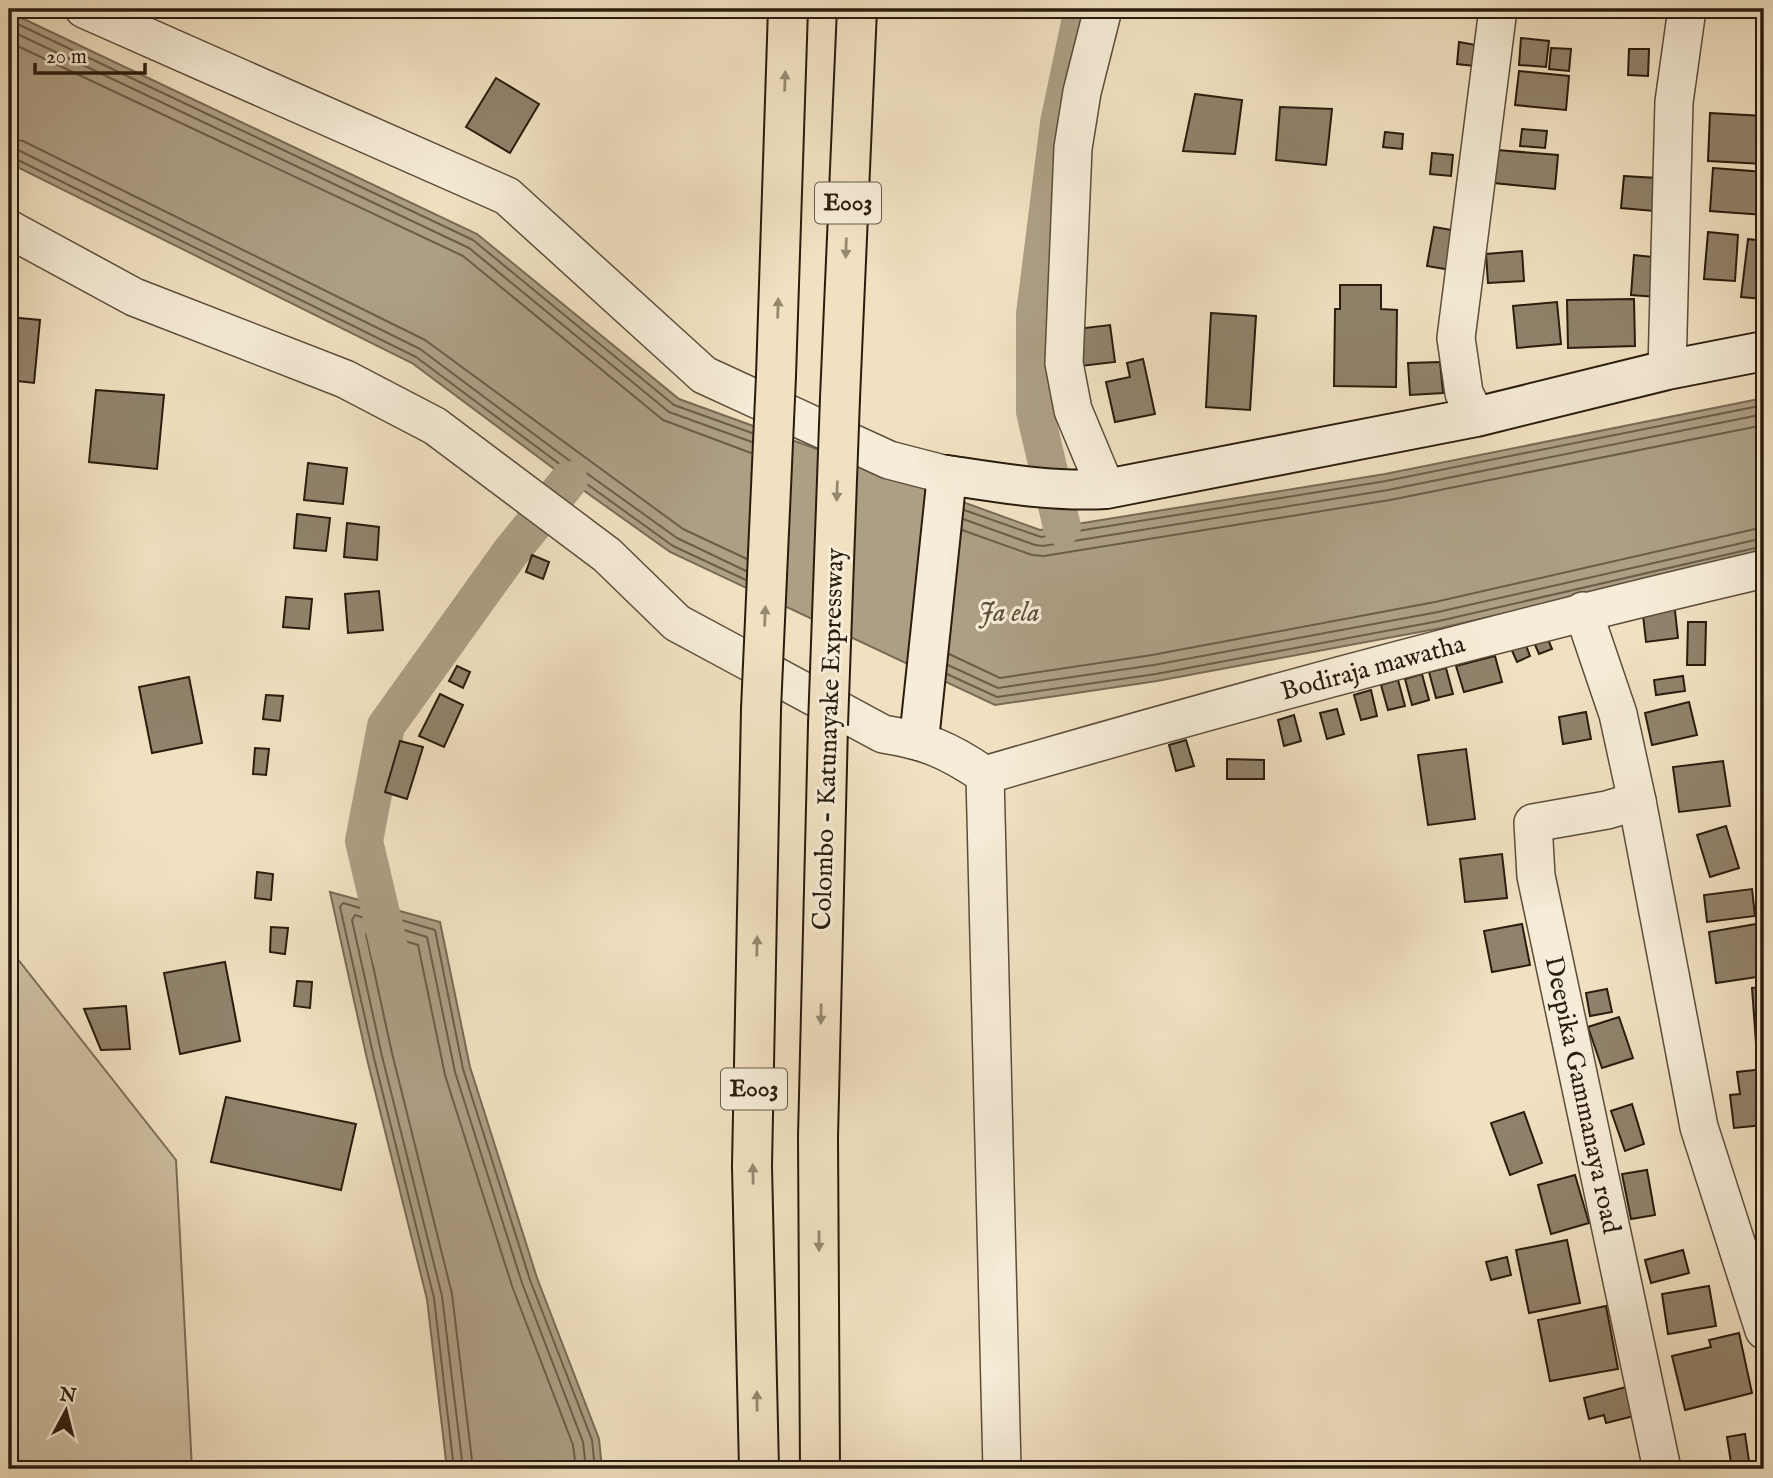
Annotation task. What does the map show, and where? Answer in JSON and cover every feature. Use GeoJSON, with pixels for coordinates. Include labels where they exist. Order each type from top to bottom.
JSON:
{"type":"FeatureCollection","features":[{"type":"Feature","properties":{"kind":"highway","name":"E003"},"geometry":{"type":"LineString","coordinates":[[759,1469],[752,1166],[761,709],[776,376],[788,9]]}},
{"type":"Feature","properties":{"kind":"highway","name":"Colombo - Katunayake Expressway"},"geometry":{"type":"LineString","coordinates":[[820,1469],[818,1137],[828,725],[857,9]]}},
{"type":"Feature","properties":{"kind":"highway"},"geometry":{"type":"LineString","coordinates":[[849,192],[868,9]]}},
{"type":"Feature","properties":{"kind":"street"},"geometry":{"type":"LineString","coordinates":[[84,9],[507,196],[704,375],[889,460],[947,475],[1024,487],[1092,490],[1476,417],[1667,370],[1764,351]]}},
{"type":"Feature","properties":{"kind":"street"},"geometry":{"type":"LineString","coordinates":[[1092,490],[1063,363],[1073,148],[1082,92],[1103,9]]}},
{"type":"Feature","properties":{"kind":"street"},"geometry":{"type":"LineString","coordinates":[[1476,417],[1464,393],[1455,338],[1498,9]]}},
{"type":"Feature","properties":{"kind":"street"},"geometry":{"type":"LineString","coordinates":[[1667,370],[1674,102],[1686,9]]}},
{"type":"Feature","properties":{"kind":"street"},"geometry":{"type":"LineString","coordinates":[[9,229],[134,297],[345,379],[435,426],[607,555],[677,623],[883,734],[919,740],[955,754],[985,775],[1002,1469]]}},
{"type":"Feature","properties":{"kind":"street"},"geometry":{"type":"LineString","coordinates":[[919,740],[947,475]]}},
{"type":"Feature","properties":{"kind":"street","name":"Bodiraja mawatha"},"geometry":{"type":"LineString","coordinates":[[985,775],[1146,728],[1583,611],[1764,569]]}},
{"type":"Feature","properties":{"kind":"street"},"geometry":{"type":"LineString","coordinates":[[1583,611],[1618,714],[1699,1127],[1764,1330]]}},
{"type":"Feature","properties":{"kind":"street","name":"Deepika Gammanaya road"},"geometry":{"type":"LineString","coordinates":[[1637,801],[1606,810],[1533,823],[1536,876],[1662,1469]]}},
{"type":"Feature","properties":{"kind":"shaded area"},"geometry":{"type":"Polygon","coordinates":[[[9,948],[176,1160],[192,1469],[9,1469],[9,948]]]}},
{"type":"Feature","properties":{"kind":"water","name":"Ja ela"},"geometry":{"type":"Polygon","coordinates":[[[9,12],[477,234],[679,399],[1040,530],[1385,474],[1764,398],[1764,553],[1441,628],[1157,681],[995,705],[670,552],[412,363],[9,163],[9,12]]]}},
{"type":"Feature","properties":{"kind":"water"},"geometry":{"type":"Polygon","coordinates":[[[330,892],[440,922],[470,1067],[537,1278],[599,1439],[602,1469],[447,1469],[427,1299],[367,1059],[330,892]]]}},
{"type":"Feature","properties":{"kind":"building"},"geometry":{"type":"Polygon","coordinates":[[[502,9],[546,9],[544,18],[502,9]]]}},
{"type":"Feature","properties":{"kind":"building"},"geometry":{"type":"Polygon","coordinates":[[[1521,38],[1549,41],[1546,67],[1519,65],[1521,38]]]}},
{"type":"Feature","properties":{"kind":"building"},"geometry":{"type":"Polygon","coordinates":[[[1459,42],[1476,45],[1474,66],[1457,64],[1459,42]]]}},
{"type":"Feature","properties":{"kind":"building"},"geometry":{"type":"Polygon","coordinates":[[[1551,48],[1571,49],[1569,71],[1549,69],[1551,48]]]}},
{"type":"Feature","properties":{"kind":"building"},"geometry":{"type":"Polygon","coordinates":[[[1629,49],[1649,49],[1648,76],[1628,75],[1629,49]]]}},
{"type":"Feature","properties":{"kind":"building"},"geometry":{"type":"Polygon","coordinates":[[[1519,71],[1569,76],[1566,110],[1515,105],[1519,71]]]}},
{"type":"Feature","properties":{"kind":"building"},"geometry":{"type":"Polygon","coordinates":[[[496,78],[539,104],[510,153],[466,127],[496,78]]]}},
{"type":"Feature","properties":{"kind":"building"},"geometry":{"type":"Polygon","coordinates":[[[1195,94],[1242,100],[1235,154],[1183,151],[1195,94]]]}},
{"type":"Feature","properties":{"kind":"building"},"geometry":{"type":"Polygon","coordinates":[[[1280,107],[1332,109],[1326,165],[1276,160],[1280,107]]]}},
{"type":"Feature","properties":{"kind":"building"},"geometry":{"type":"Polygon","coordinates":[[[1710,113],[1764,116],[1764,164],[1708,161],[1710,113]]]}},
{"type":"Feature","properties":{"kind":"building"},"geometry":{"type":"Polygon","coordinates":[[[1522,129],[1547,131],[1545,148],[1520,146],[1522,129]]]}},
{"type":"Feature","properties":{"kind":"building"},"geometry":{"type":"Polygon","coordinates":[[[1385,132],[1403,134],[1402,149],[1383,147],[1385,132]]]}},
{"type":"Feature","properties":{"kind":"building"},"geometry":{"type":"Polygon","coordinates":[[[1497,150],[1558,155],[1555,189],[1494,183],[1497,150]]]}},
{"type":"Feature","properties":{"kind":"building"},"geometry":{"type":"Polygon","coordinates":[[[1432,153],[1453,155],[1451,176],[1430,174],[1432,153]]]}},
{"type":"Feature","properties":{"kind":"building"},"geometry":{"type":"Polygon","coordinates":[[[1713,168],[1764,172],[1764,215],[1710,211],[1713,168]]]}},
{"type":"Feature","properties":{"kind":"building"},"geometry":{"type":"Polygon","coordinates":[[[1624,176],[1657,178],[1654,211],[1621,208],[1624,176]]]}},
{"type":"Feature","properties":{"kind":"building"},"geometry":{"type":"Polygon","coordinates":[[[1434,227],[1458,231],[1451,270],[1427,266],[1434,227]]]}},
{"type":"Feature","properties":{"kind":"building"},"geometry":{"type":"Polygon","coordinates":[[[1708,232],[1738,235],[1735,281],[1704,279],[1708,232]]]}},
{"type":"Feature","properties":{"kind":"building"},"geometry":{"type":"Polygon","coordinates":[[[1748,239],[1764,241],[1764,299],[1741,297],[1748,239]]]}},
{"type":"Feature","properties":{"kind":"building"},"geometry":{"type":"Polygon","coordinates":[[[1522,251],[1524,281],[1488,283],[1486,254],[1522,251]]]}},
{"type":"Feature","properties":{"kind":"building"},"geometry":{"type":"Polygon","coordinates":[[[1634,255],[1661,258],[1657,297],[1631,295],[1634,255]]]}},
{"type":"Feature","properties":{"kind":"building"},"geometry":{"type":"Polygon","coordinates":[[[1340,285],[1381,285],[1381,309],[1397,310],[1396,387],[1334,386],[1335,309],[1340,309],[1340,285]]]}},
{"type":"Feature","properties":{"kind":"building"},"geometry":{"type":"Polygon","coordinates":[[[1634,299],[1635,346],[1568,348],[1567,300],[1634,299]]]}},
{"type":"Feature","properties":{"kind":"building"},"geometry":{"type":"Polygon","coordinates":[[[1557,302],[1561,344],[1517,348],[1513,306],[1557,302]]]}},
{"type":"Feature","properties":{"kind":"building"},"geometry":{"type":"Polygon","coordinates":[[[1211,313],[1256,316],[1250,410],[1206,407],[1211,313]]]}},
{"type":"Feature","properties":{"kind":"building"},"geometry":{"type":"Polygon","coordinates":[[[9,317],[40,320],[34,383],[9,380],[9,317]]]}},
{"type":"Feature","properties":{"kind":"building"},"geometry":{"type":"Polygon","coordinates":[[[1110,325],[1115,362],[1081,366],[1076,329],[1110,325]]]}},
{"type":"Feature","properties":{"kind":"building"},"geometry":{"type":"Polygon","coordinates":[[[1143,359],[1155,414],[1115,422],[1106,382],[1130,377],[1127,363],[1143,359]]]}},
{"type":"Feature","properties":{"kind":"building"},"geometry":{"type":"Polygon","coordinates":[[[1440,362],[1443,393],[1410,395],[1408,363],[1440,362]]]}},
{"type":"Feature","properties":{"kind":"building"},"geometry":{"type":"Polygon","coordinates":[[[96,390],[164,395],[157,469],[89,462],[96,390]]]}},
{"type":"Feature","properties":{"kind":"building"},"geometry":{"type":"Polygon","coordinates":[[[308,463],[347,468],[343,504],[304,500],[308,463]]]}},
{"type":"Feature","properties":{"kind":"building"},"geometry":{"type":"Polygon","coordinates":[[[297,514],[330,518],[326,551],[294,548],[297,514]]]}},
{"type":"Feature","properties":{"kind":"building"},"geometry":{"type":"Polygon","coordinates":[[[347,523],[379,527],[377,560],[344,557],[347,523]]]}},
{"type":"Feature","properties":{"kind":"building"},"geometry":{"type":"Polygon","coordinates":[[[532,555],[549,562],[543,579],[526,572],[532,555]]]}},
{"type":"Feature","properties":{"kind":"building"},"geometry":{"type":"Polygon","coordinates":[[[379,591],[383,630],[348,633],[345,594],[379,591]]]}},
{"type":"Feature","properties":{"kind":"building"},"geometry":{"type":"Polygon","coordinates":[[[286,597],[312,599],[309,629],[283,627],[286,597]]]}},
{"type":"Feature","properties":{"kind":"building"},"geometry":{"type":"Polygon","coordinates":[[[1674,602],[1678,638],[1646,642],[1642,606],[1674,602]]]}},
{"type":"Feature","properties":{"kind":"building"},"geometry":{"type":"Polygon","coordinates":[[[1688,622],[1706,622],[1705,665],[1687,665],[1688,622]]]}},
{"type":"Feature","properties":{"kind":"building"},"geometry":{"type":"Polygon","coordinates":[[[1545,632],[1552,649],[1539,654],[1532,638],[1545,632]]]}},
{"type":"Feature","properties":{"kind":"building"},"geometry":{"type":"Polygon","coordinates":[[[1524,640],[1530,656],[1517,662],[1510,646],[1524,640]]]}},
{"type":"Feature","properties":{"kind":"building"},"geometry":{"type":"Polygon","coordinates":[[[1495,656],[1502,682],[1464,692],[1456,666],[1495,656]]]}},
{"type":"Feature","properties":{"kind":"building"},"geometry":{"type":"Polygon","coordinates":[[[457,666],[470,672],[463,688],[449,681],[457,666]]]}},
{"type":"Feature","properties":{"kind":"building"},"geometry":{"type":"Polygon","coordinates":[[[1446,668],[1453,694],[1436,698],[1429,672],[1446,668]]]}},
{"type":"Feature","properties":{"kind":"building"},"geometry":{"type":"Polygon","coordinates":[[[1422,674],[1429,700],[1412,705],[1405,679],[1422,674]]]}},
{"type":"Feature","properties":{"kind":"building"},"geometry":{"type":"Polygon","coordinates":[[[1683,676],[1685,691],[1656,695],[1654,680],[1683,676]]]}},
{"type":"Feature","properties":{"kind":"building"},"geometry":{"type":"Polygon","coordinates":[[[189,677],[202,743],[152,753],[139,687],[189,677]]]}},
{"type":"Feature","properties":{"kind":"building"},"geometry":{"type":"Polygon","coordinates":[[[1398,680],[1405,706],[1388,710],[1381,685],[1398,680]]]}},
{"type":"Feature","properties":{"kind":"building"},"geometry":{"type":"Polygon","coordinates":[[[1371,690],[1377,716],[1361,720],[1354,695],[1371,690]]]}},
{"type":"Feature","properties":{"kind":"building"},"geometry":{"type":"Polygon","coordinates":[[[440,694],[463,705],[444,747],[419,736],[440,694]]]}},
{"type":"Feature","properties":{"kind":"building"},"geometry":{"type":"Polygon","coordinates":[[[266,695],[283,696],[280,721],[263,719],[266,695]]]}},
{"type":"Feature","properties":{"kind":"building"},"geometry":{"type":"Polygon","coordinates":[[[1689,702],[1697,735],[1652,745],[1645,713],[1689,702]]]}},
{"type":"Feature","properties":{"kind":"building"},"geometry":{"type":"Polygon","coordinates":[[[1337,709],[1344,734],[1327,739],[1320,713],[1337,709]]]}},
{"type":"Feature","properties":{"kind":"building"},"geometry":{"type":"Polygon","coordinates":[[[1586,712],[1591,739],[1563,744],[1559,717],[1586,712]]]}},
{"type":"Feature","properties":{"kind":"building"},"geometry":{"type":"Polygon","coordinates":[[[1294,715],[1301,741],[1284,746],[1278,720],[1294,715]]]}},
{"type":"Feature","properties":{"kind":"building"},"geometry":{"type":"Polygon","coordinates":[[[1186,740],[1194,766],[1176,771],[1169,745],[1186,740]]]}},
{"type":"Feature","properties":{"kind":"building"},"geometry":{"type":"Polygon","coordinates":[[[400,741],[423,747],[407,799],[385,792],[400,741]]]}},
{"type":"Feature","properties":{"kind":"building"},"geometry":{"type":"Polygon","coordinates":[[[255,748],[269,749],[266,775],[253,774],[255,748]]]}},
{"type":"Feature","properties":{"kind":"building"},"geometry":{"type":"Polygon","coordinates":[[[1466,749],[1475,819],[1428,825],[1418,755],[1466,749]]]}},
{"type":"Feature","properties":{"kind":"building"},"geometry":{"type":"Polygon","coordinates":[[[1227,759],[1264,760],[1264,779],[1227,779],[1227,759]]]}},
{"type":"Feature","properties":{"kind":"building"},"geometry":{"type":"Polygon","coordinates":[[[1723,761],[1730,806],[1679,812],[1673,767],[1723,761]]]}},
{"type":"Feature","properties":{"kind":"building"},"geometry":{"type":"Polygon","coordinates":[[[1726,826],[1739,868],[1710,877],[1697,835],[1726,826]]]}},
{"type":"Feature","properties":{"kind":"building"},"geometry":{"type":"Polygon","coordinates":[[[1502,854],[1507,898],[1465,902],[1460,859],[1502,854]]]}},
{"type":"Feature","properties":{"kind":"building"},"geometry":{"type":"Polygon","coordinates":[[[257,872],[273,874],[271,900],[255,898],[257,872]]]}},
{"type":"Feature","properties":{"kind":"building"},"geometry":{"type":"Polygon","coordinates":[[[1752,889],[1755,916],[1707,922],[1704,895],[1752,889]]]}},
{"type":"Feature","properties":{"kind":"building"},"geometry":{"type":"Polygon","coordinates":[[[1762,923],[1764,976],[1716,983],[1709,932],[1762,923]]]}},
{"type":"Feature","properties":{"kind":"building"},"geometry":{"type":"Polygon","coordinates":[[[1522,924],[1530,965],[1492,972],[1484,931],[1522,924]]]}},
{"type":"Feature","properties":{"kind":"building"},"geometry":{"type":"Polygon","coordinates":[[[271,927],[288,928],[285,954],[270,952],[271,927]]]}},
{"type":"Feature","properties":{"kind":"building"},"geometry":{"type":"Polygon","coordinates":[[[225,962],[240,1041],[180,1054],[164,973],[225,962]]]}},
{"type":"Feature","properties":{"kind":"building"},"geometry":{"type":"Polygon","coordinates":[[[297,981],[312,982],[310,1008],[294,1006],[297,981]]]}},
{"type":"Feature","properties":{"kind":"building"},"geometry":{"type":"Polygon","coordinates":[[[1764,987],[1764,1042],[1756,1043],[1752,988],[1764,987]]]}},
{"type":"Feature","properties":{"kind":"building"},"geometry":{"type":"Polygon","coordinates":[[[1607,989],[1612,1012],[1590,1016],[1586,993],[1607,989]]]}},
{"type":"Feature","properties":{"kind":"building"},"geometry":{"type":"Polygon","coordinates":[[[126,1006],[130,1049],[101,1050],[84,1009],[126,1006]]]}},
{"type":"Feature","properties":{"kind":"building"},"geometry":{"type":"Polygon","coordinates":[[[1619,1017],[1633,1058],[1602,1068],[1588,1027],[1619,1017]]]}},
{"type":"Feature","properties":{"kind":"building"},"geometry":{"type":"Polygon","coordinates":[[[1764,1069],[1764,1125],[1734,1128],[1730,1095],[1740,1094],[1737,1072],[1764,1069]]]}},
{"type":"Feature","properties":{"kind":"building"},"geometry":{"type":"Polygon","coordinates":[[[226,1097],[356,1124],[341,1190],[211,1162],[226,1097]]]}},
{"type":"Feature","properties":{"kind":"building"},"geometry":{"type":"Polygon","coordinates":[[[1632,1104],[1644,1144],[1625,1151],[1611,1111],[1632,1104]]]}},
{"type":"Feature","properties":{"kind":"building"},"geometry":{"type":"Polygon","coordinates":[[[1524,1112],[1542,1163],[1510,1175],[1491,1123],[1524,1112]]]}},
{"type":"Feature","properties":{"kind":"building"},"geometry":{"type":"Polygon","coordinates":[[[1647,1170],[1655,1215],[1631,1219],[1622,1174],[1647,1170]]]}},
{"type":"Feature","properties":{"kind":"building"},"geometry":{"type":"Polygon","coordinates":[[[1575,1175],[1589,1223],[1551,1234],[1538,1185],[1575,1175]]]}},
{"type":"Feature","properties":{"kind":"building"},"geometry":{"type":"Polygon","coordinates":[[[1567,1240],[1580,1303],[1529,1313],[1516,1250],[1567,1240]]]}},
{"type":"Feature","properties":{"kind":"building"},"geometry":{"type":"Polygon","coordinates":[[[1683,1250],[1689,1273],[1651,1283],[1645,1260],[1683,1250]]]}},
{"type":"Feature","properties":{"kind":"building"},"geometry":{"type":"Polygon","coordinates":[[[1507,1257],[1511,1275],[1491,1280],[1486,1262],[1507,1257]]]}},
{"type":"Feature","properties":{"kind":"building"},"geometry":{"type":"Polygon","coordinates":[[[1709,1286],[1716,1326],[1668,1334],[1662,1294],[1709,1286]]]}},
{"type":"Feature","properties":{"kind":"building"},"geometry":{"type":"Polygon","coordinates":[[[1606,1306],[1618,1369],[1550,1381],[1538,1320],[1606,1306]]]}},
{"type":"Feature","properties":{"kind":"building"},"geometry":{"type":"Polygon","coordinates":[[[1739,1333],[1752,1393],[1685,1410],[1672,1356],[1711,1347],[1709,1340],[1739,1333]]]}},
{"type":"Feature","properties":{"kind":"building"},"geometry":{"type":"Polygon","coordinates":[[[1630,1386],[1638,1415],[1606,1423],[1604,1415],[1589,1419],[1584,1398],[1630,1386]]]}},
{"type":"Feature","properties":{"kind":"building"},"geometry":{"type":"Polygon","coordinates":[[[1745,1434],[1750,1468],[1732,1469],[1727,1437],[1745,1434]]]}},
{"type":"Feature","properties":{"kind":"waterway"},"geometry":{"type":"LineString","coordinates":[[1062,527],[1035,412],[1035,314],[1059,123],[1083,9]]}},
{"type":"Feature","properties":{"kind":"waterway"},"geometry":{"type":"LineString","coordinates":[[391,956],[364,841],[386,726],[510,553],[569,480]]}}]}
